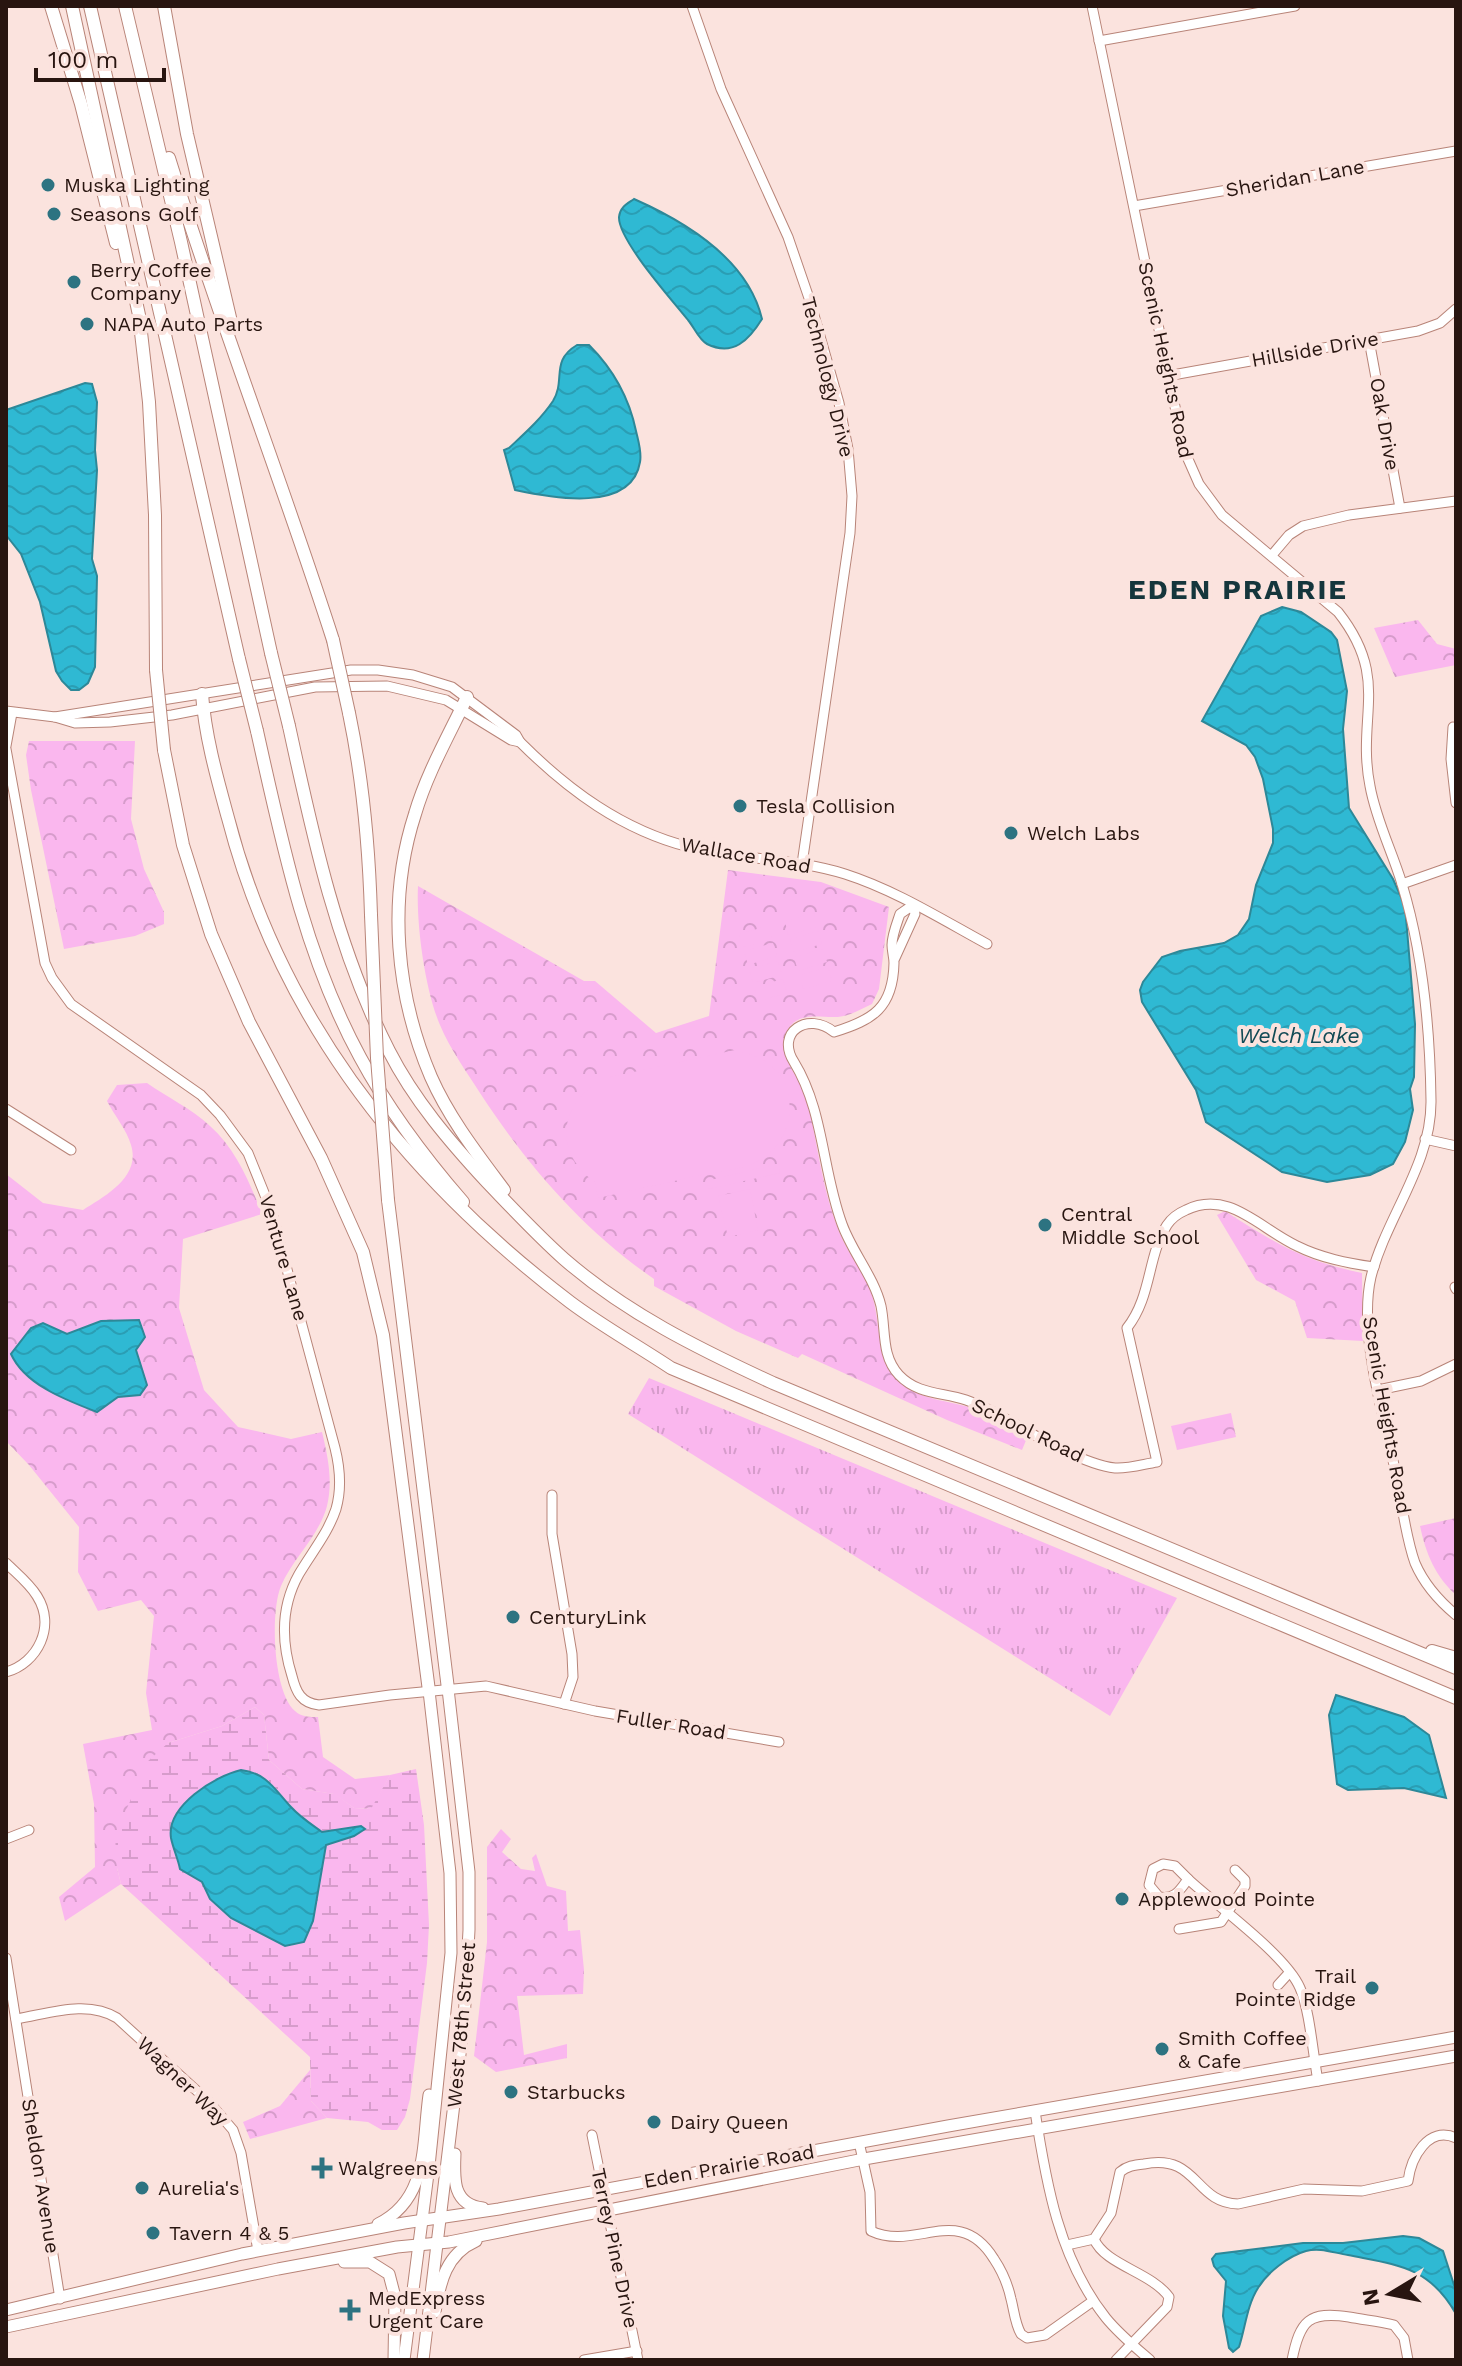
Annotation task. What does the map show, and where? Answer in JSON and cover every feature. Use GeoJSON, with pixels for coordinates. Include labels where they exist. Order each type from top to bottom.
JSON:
{"type":"FeatureCollection","features":[{"type":"Feature","properties":{"kind":"highway"},"geometry":{"type":"LineString","coordinates":[[51,6],[81,104],[106,211],[139,315]]}},
{"type":"Feature","properties":{"kind":"highway"},"geometry":{"type":"LineString","coordinates":[[72,6],[139,315],[149,402],[155,515],[156,670],[164,750],[183,845],[211,934],[249,1022],[349,1216],[373,1287],[383,1335],[429,1691]]}},
{"type":"Feature","properties":{"kind":"highway"},"geometry":{"type":"LineString","coordinates":[[90,6],[281,842],[302,919],[331,998],[360,1057],[408,1133],[471,1212],[523,1264]]}},
{"type":"Feature","properties":{"kind":"highway"},"geometry":{"type":"LineString","coordinates":[[125,6],[181,242],[312,834],[334,913],[389,1050],[412,1090],[451,1143],[534,1232],[600,1288],[645,1319],[700,1350],[1456,1668]]}},
{"type":"Feature","properties":{"kind":"highway"},"geometry":{"type":"LineString","coordinates":[[164,6],[187,134],[246,388]]}},
{"type":"Feature","properties":{"kind":"highway"},"geometry":{"type":"LineString","coordinates":[[135,52],[192,233],[296,525],[333,640],[349,713],[369,853],[377,1058],[388,1200],[448,1689]]}},
{"type":"Feature","properties":{"kind":"highway"},"geometry":{"type":"LineString","coordinates":[[202,694],[220,788],[249,891],[288,980],[314,1025],[363,1096],[438,1188],[480,1229],[572,1304],[671,1368],[1456,1698]]}},
{"type":"Feature","properties":{"kind":"highway"},"geometry":{"type":"LineString","coordinates":[[467,697],[425,785],[405,849],[398,916],[403,980],[414,1028],[432,1078],[452,1115],[534,1232]]}},
{"type":"Feature","properties":{"kind":"highway"},"geometry":{"type":"LineString","coordinates":[[1375,1633],[1456,1658]]}},
{"type":"Feature","properties":{"kind":"main road","name":"West 78th Street"},"geometry":{"type":"LineString","coordinates":[[423,2360],[464,2021],[469,1872],[448,1689]]}},
{"type":"Feature","properties":{"kind":"main road","name":"West 78th Street"},"geometry":{"type":"LineString","coordinates":[[404,2360],[447,2009],[451,1953],[450,1873],[429,1691]]}},
{"type":"Feature","properties":{"kind":"main road"},"geometry":{"type":"LineString","coordinates":[[364,2231],[394,2216],[407,2203],[416,2187],[431,2077],[447,2009]]}},
{"type":"Feature","properties":{"kind":"main road","name":"Eden Prairie Road"},"geometry":{"type":"LineString","coordinates":[[6,2310],[258,2251],[422,2220],[499,2209],[1456,2037]]}},
{"type":"Feature","properties":{"kind":"main road","name":"Eden Prairie Road"},"geometry":{"type":"LineString","coordinates":[[6,2327],[315,2262],[497,2232],[864,2159],[1456,2056]]}},
{"type":"Feature","properties":{"kind":"main road"},"geometry":{"type":"LineString","coordinates":[[455,2100],[454,2182],[457,2192],[463,2201],[473,2207],[499,2209]]}},
{"type":"Feature","properties":{"kind":"main road"},"geometry":{"type":"LineString","coordinates":[[430,2360],[435,2308],[446,2269],[459,2250],[497,2232]]}},
{"type":"Feature","properties":{"kind":"main road"},"geometry":{"type":"LineString","coordinates":[[315,2262],[370,2262],[389,2274],[395,2297],[394,2360]]}},
{"type":"Feature","properties":{"kind":"street","name":"Technology Drive"},"geometry":{"type":"LineString","coordinates":[[692,6],[721,89],[796,259],[839,403],[848,449],[852,496],[850,533],[802,864]]}},
{"type":"Feature","properties":{"kind":"street","name":"Scenic Heights Road"},"geometry":{"type":"LineString","coordinates":[[1092,6],[1184,450],[1199,484],[1222,515],[1325,599],[1351,628],[1366,662],[1370,686],[1367,756],[1370,786],[1402,884],[1421,969],[1431,1104],[1420,1158],[1374,1267],[1368,1298],[1368,1323],[1378,1390],[1416,1563],[1431,1591],[1456,1615]]}},
{"type":"Feature","properties":{"kind":"street"},"geometry":{"type":"LineString","coordinates":[[1099,41],[1295,6]]}},
{"type":"Feature","properties":{"kind":"street","name":"Sheridan Lane"},"geometry":{"type":"LineString","coordinates":[[1134,206],[1456,151]]}},
{"type":"Feature","properties":{"kind":"street","name":"Hillside Drive"},"geometry":{"type":"LineString","coordinates":[[1167,376],[1431,327],[1456,309]]}},
{"type":"Feature","properties":{"kind":"street","name":"Oak Drive"},"geometry":{"type":"LineString","coordinates":[[1369,340],[1400,508]]}},
{"type":"Feature","properties":{"kind":"street"},"geometry":{"type":"LineString","coordinates":[[1272,555],[1289,535],[1303,526],[1349,515],[1456,501]]}},
{"type":"Feature","properties":{"kind":"street","name":"Wallace Road"},"geometry":{"type":"LineString","coordinates":[[55,717],[351,670],[413,675],[452,687],[467,697],[516,735],[582,797],[628,825],[689,847],[802,864],[856,878],[987,944]]}},
{"type":"Feature","properties":{"kind":"street","name":"Wallace Road"},"geometry":{"type":"LineString","coordinates":[[9,712],[55,717],[75,723],[110,722],[203,709],[315,687],[355,684],[418,691],[446,700],[511,740],[520,742]]}},
{"type":"Feature","properties":{"kind":"street","name":"Venture Lane"},"geometry":{"type":"LineString","coordinates":[[9,712],[6,747],[40,945],[52,978],[71,1004],[88,1018],[186,1083],[220,1115],[248,1153],[271,1210],[339,1462],[340,1481],[339,1498],[330,1523],[299,1574],[288,1602],[284,1634],[296,1689],[303,1699],[319,1705],[448,1689]]}},
{"type":"Feature","properties":{"kind":"street"},"geometry":{"type":"LineString","coordinates":[[1453,727],[1451,759],[1456,803]]}},
{"type":"Feature","properties":{"kind":"street"},"geometry":{"type":"LineString","coordinates":[[1402,884],[1456,865]]}},
{"type":"Feature","properties":{"kind":"street","name":"School Road"},"geometry":{"type":"LineString","coordinates":[[913,905],[900,914],[891,946],[895,958],[894,979],[888,1000],[879,1011],[834,1032],[826,1026],[810,1022],[803,1024],[791,1036],[788,1045],[812,1098],[841,1223],[881,1305],[890,1363],[911,1385],[986,1408],[1051,1443],[1105,1466],[1117,1468],[1157,1462],[1127,1328],[1146,1296],[1167,1225],[1180,1212],[1203,1204],[1227,1205],[1298,1247],[1340,1261],[1374,1267]]}},
{"type":"Feature","properties":{"kind":"street"},"geometry":{"type":"LineString","coordinates":[[6,1109],[71,1150]]}},
{"type":"Feature","properties":{"kind":"street"},"geometry":{"type":"LineString","coordinates":[[1425,1139],[1456,1146]]}},
{"type":"Feature","properties":{"kind":"street"},"geometry":{"type":"LineString","coordinates":[[1378,1390],[1421,1381],[1456,1364]]}},
{"type":"Feature","properties":{"kind":"street"},"geometry":{"type":"LineString","coordinates":[[552,1495],[552,1534],[572,1654],[573,1677],[564,1704]]}},
{"type":"Feature","properties":{"kind":"street"},"geometry":{"type":"LineString","coordinates":[[6,1563],[38,1598],[45,1624],[37,1651],[17,1669],[6,1672]]}},
{"type":"Feature","properties":{"kind":"street","name":"Fuller Road"},"geometry":{"type":"LineString","coordinates":[[448,1689],[486,1686],[595,1711],[779,1742]]}},
{"type":"Feature","properties":{"kind":"street"},"geometry":{"type":"LineString","coordinates":[[6,1839],[29,1830]]}},
{"type":"Feature","properties":{"kind":"street"},"geometry":{"type":"LineString","coordinates":[[1188,1879],[1175,1895],[1165,1898],[1151,1890],[1148,1880],[1153,1869],[1163,1864],[1175,1866],[1283,1962],[1304,2000],[1318,2081]]}},
{"type":"Feature","properties":{"kind":"street"},"geometry":{"type":"LineString","coordinates":[[1179,1929],[1221,1922],[1245,1886],[1245,1880],[1235,1870]]}},
{"type":"Feature","properties":{"kind":"street","name":"Sheldon Avenue"},"geometry":{"type":"LineString","coordinates":[[6,1958],[60,2299]]}},
{"type":"Feature","properties":{"kind":"street"},"geometry":{"type":"LineString","coordinates":[[1278,1985],[1293,1977]]}},
{"type":"Feature","properties":{"kind":"street","name":"Wagner Way"},"geometry":{"type":"LineString","coordinates":[[16,2019],[83,2008],[105,2011],[117,2018],[208,2101],[233,2130],[241,2153],[258,2251]]}},
{"type":"Feature","properties":{"kind":"street"},"geometry":{"type":"LineString","coordinates":[[1035,2111],[1054,2213],[1067,2245],[1093,2301],[1131,2344],[1150,2360]]}},
{"type":"Feature","properties":{"kind":"street","name":"Terrey Pine Drive"},"geometry":{"type":"LineString","coordinates":[[592,2135],[637,2355]]}},
{"type":"Feature","properties":{"kind":"street"},"geometry":{"type":"LineString","coordinates":[[1067,2245],[1094,2239],[1111,2213],[1120,2172],[1130,2166],[1152,2162],[1176,2164],[1211,2195],[1221,2201],[1238,2204],[1304,2189],[1362,2191],[1408,2181],[1415,2155],[1420,2149],[1438,2135],[1456,2138]]}},
{"type":"Feature","properties":{"kind":"street"},"geometry":{"type":"LineString","coordinates":[[859,2142],[870,2192],[871,2231],[879,2235],[898,2235],[957,2230],[976,2237],[993,2257],[1003,2276],[1021,2334],[1027,2338],[1045,2335],[1093,2301]]}},
{"type":"Feature","properties":{"kind":"street"},"geometry":{"type":"LineString","coordinates":[[1094,2239],[1106,2253],[1158,2283],[1169,2297],[1167,2307],[1116,2360]]}},
{"type":"Feature","properties":{"kind":"street"},"geometry":{"type":"LineString","coordinates":[[1292,2360],[1306,2324],[1320,2314],[1394,2325],[1404,2338],[1408,2360]]}},
{"type":"Feature","properties":{"kind":"street"},"geometry":{"type":"LineString","coordinates":[[584,2360],[637,2355]]}},
{"type":"Feature","properties":{"kind":"green space"},"geometry":{"type":"Polygon","coordinates":[[[1418,620],[1437,644],[1456,649],[1456,665],[1395,677],[1374,628],[1418,620]]]}},
{"type":"Feature","properties":{"kind":"green space"},"geometry":{"type":"Polygon","coordinates":[[[29,741],[135,741],[131,819],[144,869],[164,912],[164,924],[135,936],[64,949],[31,790],[26,755],[29,741]]]}},
{"type":"Feature","properties":{"kind":"green space"},"geometry":{"type":"Polygon","coordinates":[[[728,870],[821,882],[889,907],[879,989],[872,1004],[842,1016],[810,1017],[793,1023],[784,1038],[786,1057],[805,1093],[835,1222],[869,1286],[882,1349],[892,1372],[908,1389],[970,1407],[1010,1427],[1027,1438],[1022,1450],[947,1420],[802,1354],[798,1358],[736,1331],[654,1286],[654,1279],[580,1218],[537,1171],[498,1120],[444,1034],[426,976],[420,937],[418,886],[584,981],[595,981],[656,1033],[709,1016],[728,870]]]}},
{"type":"Feature","properties":{"kind":"green space"},"geometry":{"type":"Polygon","coordinates":[[[814,913],[817,927],[788,935],[785,921],[814,913]]]}},
{"type":"Feature","properties":{"kind":"green space"},"geometry":{"type":"Polygon","coordinates":[[[768,926],[772,939],[743,947],[739,934],[768,926]]]}},
{"type":"Feature","properties":{"kind":"green space"},"geometry":{"type":"Polygon","coordinates":[[[819,931],[822,944],[793,952],[790,939],[819,931]]]}},
{"type":"Feature","properties":{"kind":"green space"},"geometry":{"type":"Polygon","coordinates":[[[773,943],[777,956],[748,965],[744,951],[773,943]]]}},
{"type":"Feature","properties":{"kind":"green space"},"geometry":{"type":"Polygon","coordinates":[[[823,949],[827,962],[798,971],[794,957],[823,949]]]}},
{"type":"Feature","properties":{"kind":"green space"},"geometry":{"type":"Polygon","coordinates":[[[778,961],[782,975],[753,983],[749,969],[778,961]]]}},
{"type":"Feature","properties":{"kind":"green space"},"geometry":{"type":"Polygon","coordinates":[[[828,967],[832,981],[803,989],[800,975],[828,967]]]}},
{"type":"Feature","properties":{"kind":"green space"},"geometry":{"type":"Polygon","coordinates":[[[783,979],[787,993],[758,1001],[754,987],[783,979]]]}},
{"type":"Feature","properties":{"kind":"green space"},"geometry":{"type":"Polygon","coordinates":[[[735,1050],[767,1062],[779,1073],[787,1089],[790,1108],[787,1126],[773,1149],[744,1167],[598,1198],[595,1182],[581,1170],[567,1142],[567,1127],[578,1099],[606,1078],[735,1050]]]}},
{"type":"Feature","properties":{"kind":"green space"},"geometry":{"type":"Polygon","coordinates":[[[147,1083],[203,1120],[235,1156],[262,1214],[183,1239],[179,1308],[204,1390],[238,1427],[291,1439],[322,1432],[329,1469],[329,1497],[318,1527],[281,1586],[275,1614],[278,1670],[282,1687],[295,1711],[303,1716],[318,1717],[323,1757],[355,1779],[390,1775],[372,1809],[354,1808],[334,1794],[302,1789],[269,1760],[264,1715],[255,1707],[222,1726],[168,1743],[117,1868],[121,1884],[65,1921],[59,1897],[95,1867],[94,1804],[83,1744],[152,1730],[146,1693],[154,1616],[141,1600],[98,1611],[78,1572],[79,1527],[6,1441],[6,1174],[43,1203],[83,1210],[110,1192],[126,1176],[133,1156],[127,1134],[107,1101],[117,1085],[147,1083]],[[101,1321],[67,1334],[43,1323],[118,1397],[147,1385],[136,1350],[101,1321]]]}},
{"type":"Feature","properties":{"kind":"green space"},"geometry":{"type":"Polygon","coordinates":[[[778,1164],[780,1173],[708,1189],[706,1181],[778,1164]]]}},
{"type":"Feature","properties":{"kind":"green space"},"geometry":{"type":"Polygon","coordinates":[[[750,1189],[758,1230],[728,1237],[718,1196],[750,1189]]]}},
{"type":"Feature","properties":{"kind":"green space"},"geometry":{"type":"Polygon","coordinates":[[[1225,1211],[1290,1250],[1362,1273],[1363,1341],[1307,1338],[1295,1301],[1256,1280],[1217,1215],[1225,1211]]]}},
{"type":"Feature","properties":{"kind":"green space"},"geometry":{"type":"Polygon","coordinates":[[[649,1378],[1177,1598],[1110,1716],[628,1414],[649,1378]]]}},
{"type":"Feature","properties":{"kind":"green space"},"geometry":{"type":"Polygon","coordinates":[[[1231,1413],[1236,1437],[1177,1450],[1171,1426],[1231,1413]]]}},
{"type":"Feature","properties":{"kind":"green space"},"geometry":{"type":"Polygon","coordinates":[[[1456,1518],[1456,1595],[1432,1564],[1420,1526],[1456,1518]]]}},
{"type":"Feature","properties":{"kind":"green space"},"geometry":{"type":"Polygon","coordinates":[[[255,1707],[264,1715],[269,1760],[302,1789],[335,1794],[354,1808],[371,1809],[390,1775],[416,1769],[424,1825],[429,1925],[427,1963],[410,2099],[397,2130],[382,2130],[368,2122],[327,2118],[311,2101],[310,2057],[121,1884],[115,1836],[147,1762],[168,1743],[222,1726],[255,1707]],[[241,1770],[219,1778],[184,1803],[176,1814],[171,1837],[180,1869],[202,1882],[210,1899],[285,1946],[304,1942],[313,1920],[326,1844],[340,1841],[346,1829],[322,1832],[270,1784],[241,1770]]]}},
{"type":"Feature","properties":{"kind":"green space"},"geometry":{"type":"Polygon","coordinates":[[[501,1829],[511,1839],[502,1852],[521,1869],[535,1871],[532,1858],[536,1854],[547,1886],[566,1891],[568,1931],[580,1930],[584,1970],[583,1994],[517,1996],[524,2055],[567,2044],[567,2058],[496,2072],[474,2056],[487,1942],[487,1847],[501,1829]]]}},
{"type":"Feature","properties":{"kind":"green space"},"geometry":{"type":"Polygon","coordinates":[[[310,2070],[311,2101],[327,2118],[250,2139],[243,2122],[280,2106],[310,2070]]]}},
{"type":"Feature","properties":{"kind":"water"},"geometry":{"type":"Polygon","coordinates":[[[634,199],[694,231],[729,261],[743,278],[755,298],[762,319],[746,340],[725,349],[707,344],[699,336],[627,240],[619,217],[624,206],[634,199]]]}},
{"type":"Feature","properties":{"kind":"water"},"geometry":{"type":"Polygon","coordinates":[[[577,345],[589,345],[613,374],[624,395],[640,450],[640,462],[634,478],[622,489],[588,498],[515,490],[504,450],[532,426],[553,401],[561,364],[577,345]]]}},
{"type":"Feature","properties":{"kind":"water"},"geometry":{"type":"Polygon","coordinates":[[[85,383],[92,384],[97,402],[92,559],[97,576],[95,667],[88,683],[79,690],[71,690],[56,671],[40,602],[21,554],[6,535],[6,410],[85,383]]]}},
{"type":"Feature","properties":{"kind":"water","name":"Welch Lake"},"geometry":{"type":"Polygon","coordinates":[[[1282,607],[1301,612],[1331,632],[1337,640],[1347,691],[1343,729],[1349,808],[1393,879],[1405,906],[1415,1024],[1414,1077],[1410,1089],[1413,1110],[1405,1142],[1393,1164],[1370,1175],[1327,1182],[1282,1172],[1206,1122],[1196,1090],[1142,1002],[1140,990],[1162,957],[1224,943],[1238,935],[1249,919],[1256,885],[1273,843],[1263,779],[1255,757],[1246,745],[1202,721],[1261,616],[1282,607]]]}},
{"type":"Feature","properties":{"kind":"water"},"geometry":{"type":"Polygon","coordinates":[[[139,1320],[145,1337],[136,1350],[147,1385],[140,1395],[118,1397],[97,1412],[36,1383],[17,1365],[11,1354],[31,1328],[43,1323],[67,1334],[101,1321],[139,1320]]]}},
{"type":"Feature","properties":{"kind":"water"},"geometry":{"type":"Polygon","coordinates":[[[1336,1695],[1404,1717],[1429,1735],[1446,1798],[1404,1788],[1348,1790],[1337,1784],[1329,1715],[1336,1695]]]}},
{"type":"Feature","properties":{"kind":"water"},"geometry":{"type":"Polygon","coordinates":[[[241,1770],[264,1779],[298,1814],[322,1832],[361,1826],[365,1829],[326,1845],[313,1921],[304,1942],[285,1946],[231,1918],[210,1899],[202,1882],[180,1869],[171,1838],[176,1815],[194,1794],[218,1779],[241,1770]]]}},
{"type":"Feature","properties":{"kind":"water"},"geometry":{"type":"Polygon","coordinates":[[[1403,2236],[1419,2238],[1443,2251],[1456,2291],[1456,2314],[1435,2286],[1410,2270],[1311,2250],[1285,2261],[1262,2282],[1251,2302],[1239,2347],[1233,2352],[1229,2348],[1223,2316],[1226,2281],[1214,2266],[1212,2259],[1216,2254],[1303,2243],[1343,2243],[1403,2236]]]}},
{"type":"Feature","properties":{"kind":"place","name":"Muska Lighting"},"geometry":{"type":"Point","coordinates":[48,185]}},
{"type":"Feature","properties":{"kind":"place","name":"Seasons Golf"},"geometry":{"type":"Point","coordinates":[54,214]}},
{"type":"Feature","properties":{"kind":"place","name":"Berry Coffee Company"},"geometry":{"type":"Point","coordinates":[74,282]}},
{"type":"Feature","properties":{"kind":"place","name":"NAPA Auto Parts"},"geometry":{"type":"Point","coordinates":[87,324]}},
{"type":"Feature","properties":{"kind":"place","name":"Tesla Collision"},"geometry":{"type":"Point","coordinates":[740,806]}},
{"type":"Feature","properties":{"kind":"place","name":"Welch Labs"},"geometry":{"type":"Point","coordinates":[1011,833]}},
{"type":"Feature","properties":{"kind":"place","name":"Central Middle School"},"geometry":{"type":"Point","coordinates":[1045,1225]}},
{"type":"Feature","properties":{"kind":"place","name":"CenturyLink"},"geometry":{"type":"Point","coordinates":[513,1617]}},
{"type":"Feature","properties":{"kind":"place","name":"Applewood Pointe"},"geometry":{"type":"Point","coordinates":[1122,1899]}},
{"type":"Feature","properties":{"kind":"place","name":"Trail Pointe Ridge"},"geometry":{"type":"Point","coordinates":[1372,1988]}},
{"type":"Feature","properties":{"kind":"place","name":"Smith Coffee & Cafe"},"geometry":{"type":"Point","coordinates":[1162,2049]}},
{"type":"Feature","properties":{"kind":"place","name":"Starbucks"},"geometry":{"type":"Point","coordinates":[511,2092]}},
{"type":"Feature","properties":{"kind":"place","name":"Dairy Queen"},"geometry":{"type":"Point","coordinates":[654,2122]}},
{"type":"Feature","properties":{"kind":"place","name":"Walgreens"},"geometry":{"type":"Point","coordinates":[322,2168]}},
{"type":"Feature","properties":{"kind":"place","name":"Aurelia's"},"geometry":{"type":"Point","coordinates":[142,2188]}},
{"type":"Feature","properties":{"kind":"place","name":"Tavern 4 & 5"},"geometry":{"type":"Point","coordinates":[153,2233]}},
{"type":"Feature","properties":{"kind":"place","name":"MedExpress Urgent Care"},"geometry":{"type":"Point","coordinates":[350,2310]}},
{"type":"Feature","properties":{"kind":"district","name":"EDEN PRAIRIE"},"geometry":{"type":"Point","coordinates":[1238,589]}}]}
